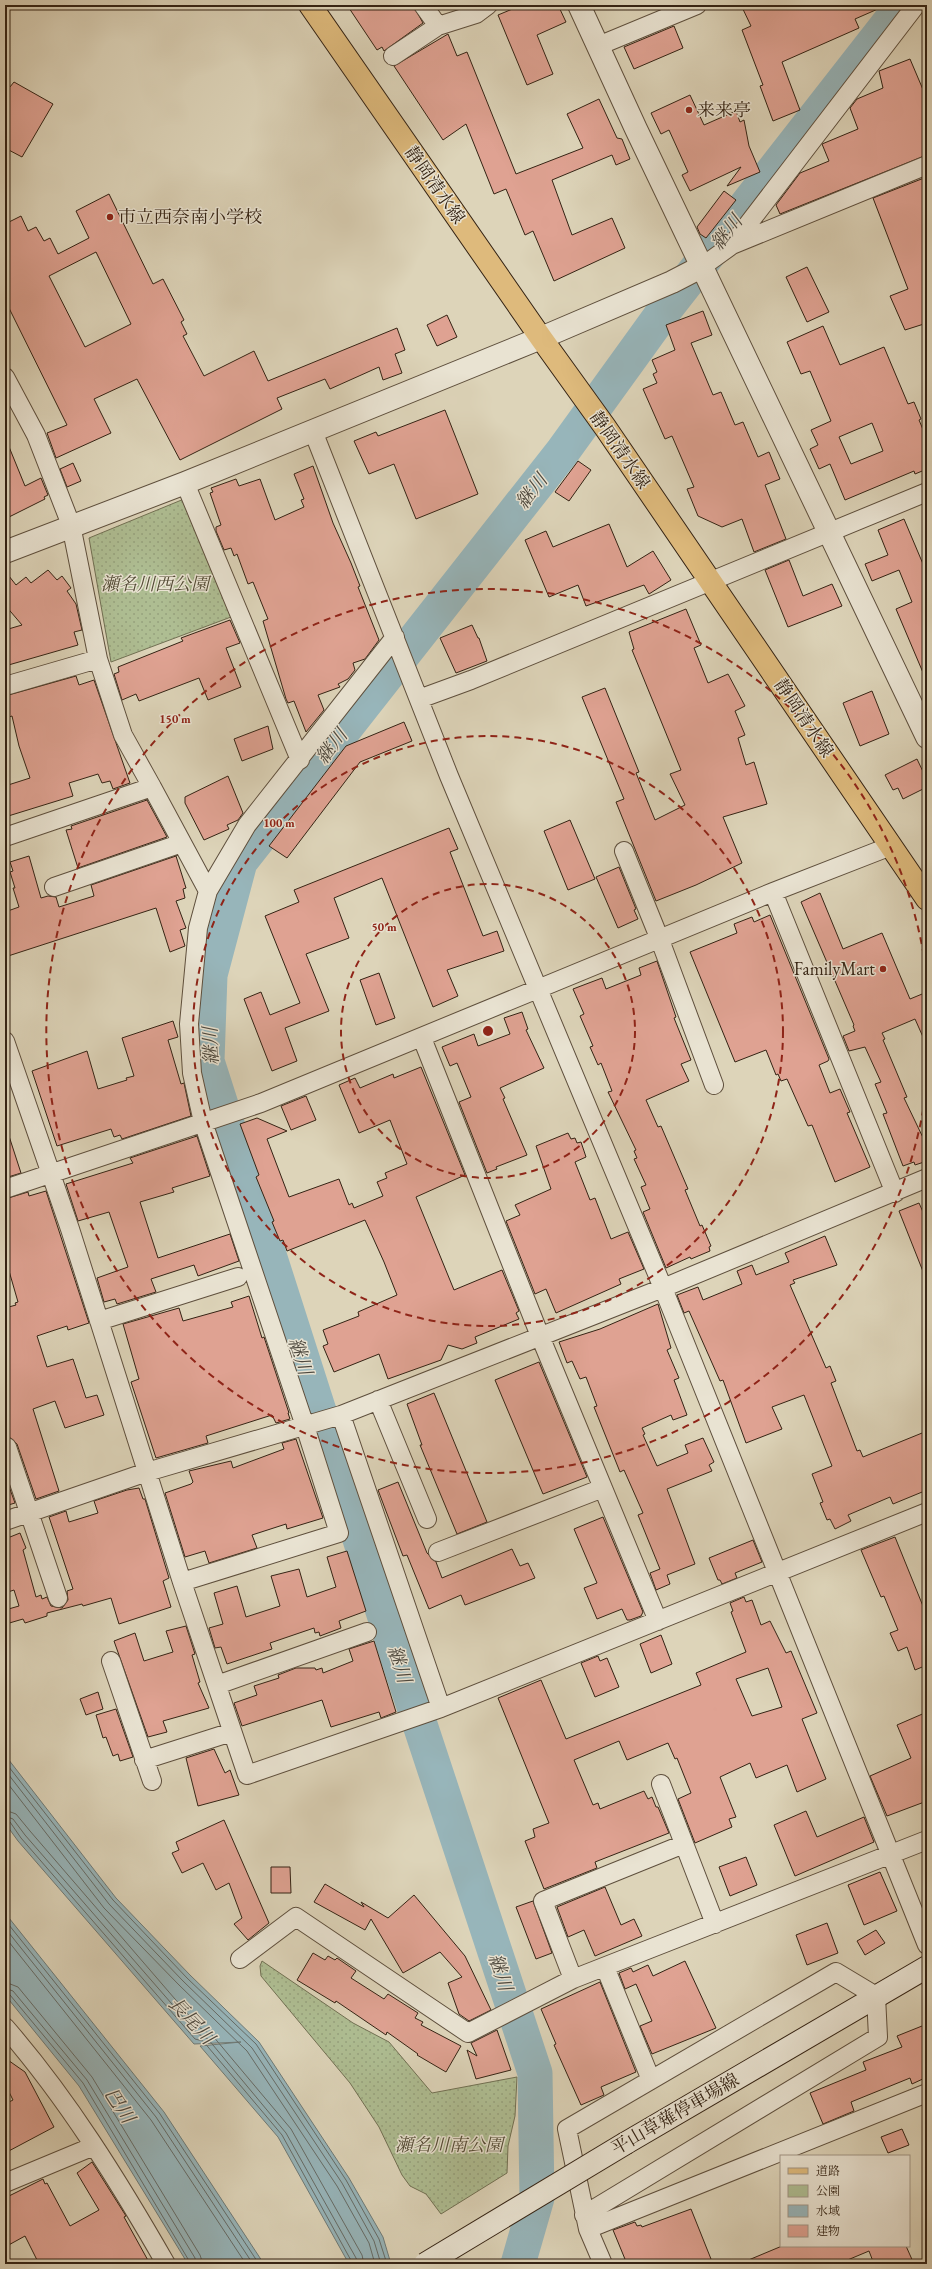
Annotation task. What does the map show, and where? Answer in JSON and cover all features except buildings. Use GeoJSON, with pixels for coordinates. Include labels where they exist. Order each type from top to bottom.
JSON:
{"type":"FeatureCollection","features":[{"type":"Feature","properties":{"kind":"main road","name":"静岡清水線"},"geometry":{"type":"LineString","coordinates":[[310,5],[541,338],[605,427],[927,898]]}},
{"type":"Feature","properties":{"kind":"street"},"geometry":{"type":"LineString","coordinates":[[423,5],[438,26]]}},
{"type":"Feature","properties":{"kind":"street"},"geometry":{"type":"LineString","coordinates":[[393,56],[438,26],[476,14],[488,5]]}},
{"type":"Feature","properties":{"kind":"street"},"geometry":{"type":"LineString","coordinates":[[579,5],[636,129],[830,531],[927,737]]}},
{"type":"Feature","properties":{"kind":"street"},"geometry":{"type":"LineString","coordinates":[[732,245],[916,5]]}},
{"type":"Feature","properties":{"kind":"street"},"geometry":{"type":"LineString","coordinates":[[598,46],[686,7]]}},
{"type":"Feature","properties":{"kind":"street"},"geometry":{"type":"LineString","coordinates":[[5,552],[71,525],[184,483],[541,338],[672,282],[703,266],[732,245],[927,165]]}},
{"type":"Feature","properties":{"kind":"street"},"geometry":{"type":"LineString","coordinates":[[5,377],[36,435],[71,525],[98,659],[123,735],[208,891]]}},
{"type":"Feature","properties":{"kind":"street"},"geometry":{"type":"LineString","coordinates":[[313,431],[449,776],[663,1288],[776,1573],[927,1945]]}},
{"type":"Feature","properties":{"kind":"street"},"geometry":{"type":"LineString","coordinates":[[184,483],[300,760]]}},
{"type":"Feature","properties":{"kind":"street"},"geometry":{"type":"LineString","coordinates":[[419,699],[471,680],[710,580],[927,492]]}},
{"type":"Feature","properties":{"kind":"street"},"geometry":{"type":"LineString","coordinates":[[182,1582],[339,1534],[305,1426],[203,1122],[192,1073],[189,1024],[198,928],[208,891],[247,825],[300,760],[395,637]]}},
{"type":"Feature","properties":{"kind":"street"},"geometry":{"type":"LineString","coordinates":[[5,686],[98,659]]}},
{"type":"Feature","properties":{"kind":"street"},"geometry":{"type":"LineString","coordinates":[[5,837],[152,787]]}},
{"type":"Feature","properties":{"kind":"street"},"geometry":{"type":"LineString","coordinates":[[54,887],[182,843]]}},
{"type":"Feature","properties":{"kind":"street"},"geometry":{"type":"LineString","coordinates":[[5,1189],[235,1112],[422,1038],[773,892],[891,846]]}},
{"type":"Feature","properties":{"kind":"street"},"geometry":{"type":"LineString","coordinates":[[624,851],[660,940],[714,1085]]}},
{"type":"Feature","properties":{"kind":"street"},"geometry":{"type":"LineString","coordinates":[[773,892],[896,1192]]}},
{"type":"Feature","properties":{"kind":"street"},"geometry":{"type":"LineString","coordinates":[[422,1038],[540,1336],[658,1621]]}},
{"type":"Feature","properties":{"kind":"street"},"geometry":{"type":"LineString","coordinates":[[5,1041],[99,1321],[182,1582],[247,1775],[399,1724],[441,1708],[927,1512]]}},
{"type":"Feature","properties":{"kind":"street"},"geometry":{"type":"LineString","coordinates":[[5,1520],[147,1472],[341,1415],[663,1288],[927,1178]]}},
{"type":"Feature","properties":{"kind":"street"},"geometry":{"type":"LineString","coordinates":[[99,1321],[238,1276]]}},
{"type":"Feature","properties":{"kind":"street"},"geometry":{"type":"LineString","coordinates":[[378,1400],[427,1519]]}},
{"type":"Feature","properties":{"kind":"street"},"geometry":{"type":"LineString","coordinates":[[341,1415],[441,1708]]}},
{"type":"Feature","properties":{"kind":"street"},"geometry":{"type":"LineString","coordinates":[[7,1447],[58,1598]]}},
{"type":"Feature","properties":{"kind":"street"},"geometry":{"type":"LineString","coordinates":[[438,1552],[603,1488]]}},
{"type":"Feature","properties":{"kind":"street"},"geometry":{"type":"LineString","coordinates":[[216,1685],[367,1632]]}},
{"type":"Feature","properties":{"kind":"street"},"geometry":{"type":"LineString","coordinates":[[111,1661],[152,1781]]}},
{"type":"Feature","properties":{"kind":"street"},"geometry":{"type":"LineString","coordinates":[[144,1760],[232,1732]]}},
{"type":"Feature","properties":{"kind":"street"},"geometry":{"type":"LineString","coordinates":[[661,1784],[715,1924]]}},
{"type":"Feature","properties":{"kind":"street"},"geometry":{"type":"LineString","coordinates":[[240,1959],[296,1917],[468,2033],[573,1979],[890,1856],[927,1840]]}},
{"type":"Feature","properties":{"kind":"street"},"geometry":{"type":"LineString","coordinates":[[573,1979],[542,1901],[684,1844]]}},
{"type":"Feature","properties":{"kind":"street"},"geometry":{"type":"LineString","coordinates":[[605,1967],[651,2080]]}},
{"type":"Feature","properties":{"kind":"street","name":"平山草薙停車場線"},"geometry":{"type":"LineString","coordinates":[[425,2264],[626,2143],[927,1967]]}},
{"type":"Feature","properties":{"kind":"street"},"geometry":{"type":"LineString","coordinates":[[586,2222],[878,2037],[876,1996],[836,1972],[567,2129],[586,2222],[603,2264]]}},
{"type":"Feature","properties":{"kind":"street"},"geometry":{"type":"LineString","coordinates":[[5,2027],[34,2060],[94,2146],[166,2264]]}},
{"type":"Feature","properties":{"kind":"street"},"geometry":{"type":"LineString","coordinates":[[586,2222],[927,2093]]}},
{"type":"Feature","properties":{"kind":"street"},"geometry":{"type":"LineString","coordinates":[[5,2183],[94,2146]]}},
{"type":"Feature","properties":{"kind":"green space","name":"瀬名川西公園"},"geometry":{"type":"Polygon","coordinates":[[[184,499],[231,617],[111,662],[89,538],[184,499]]]}},
{"type":"Feature","properties":{"kind":"green space","name":"瀬名川南公園"},"geometry":{"type":"Polygon","coordinates":[[[262,1961],[353,2023],[389,2042],[432,2093],[517,2077],[515,2116],[508,2146],[507,2173],[441,2214],[426,2194],[410,2186],[402,2175],[379,2127],[350,2083],[261,1976],[260,1966],[262,1961]]]}},
{"type":"Feature","properties":{"kind":"water","name":"長尾川"},"geometry":{"type":"Polygon","coordinates":[[[5,1755],[116,1898],[190,1975],[259,2042],[349,2178],[383,2237],[391,2264],[349,2264],[278,2137],[200,2046],[241,2042],[194,2044],[18,1841],[5,1823],[5,1755]]]}},
{"type":"Feature","properties":{"kind":"water","name":"巴川"},"geometry":{"type":"Polygon","coordinates":[[[5,1913],[164,2112],[264,2264],[188,2264],[79,2086],[5,1995],[5,1913]]]}},
{"type":"Feature","properties":{"kind":"waterway","name":"継川"},"geometry":{"type":"LineString","coordinates":[[518,2264],[537,2198],[535,2073],[398,1658],[207,1061],[210,975],[240,862],[563,451],[667,307],[903,5]]}},
{"type":"Feature","properties":{"kind":"place","name":"来来亭"},"geometry":{"type":"Point","coordinates":[689,110]}},
{"type":"Feature","properties":{"kind":"place","name":"市立西奈南小学校"},"geometry":{"type":"Point","coordinates":[110,217]}},
{"type":"Feature","properties":{"kind":"place","name":"FamilyMart"},"geometry":{"type":"Point","coordinates":[883,969]}}]}
